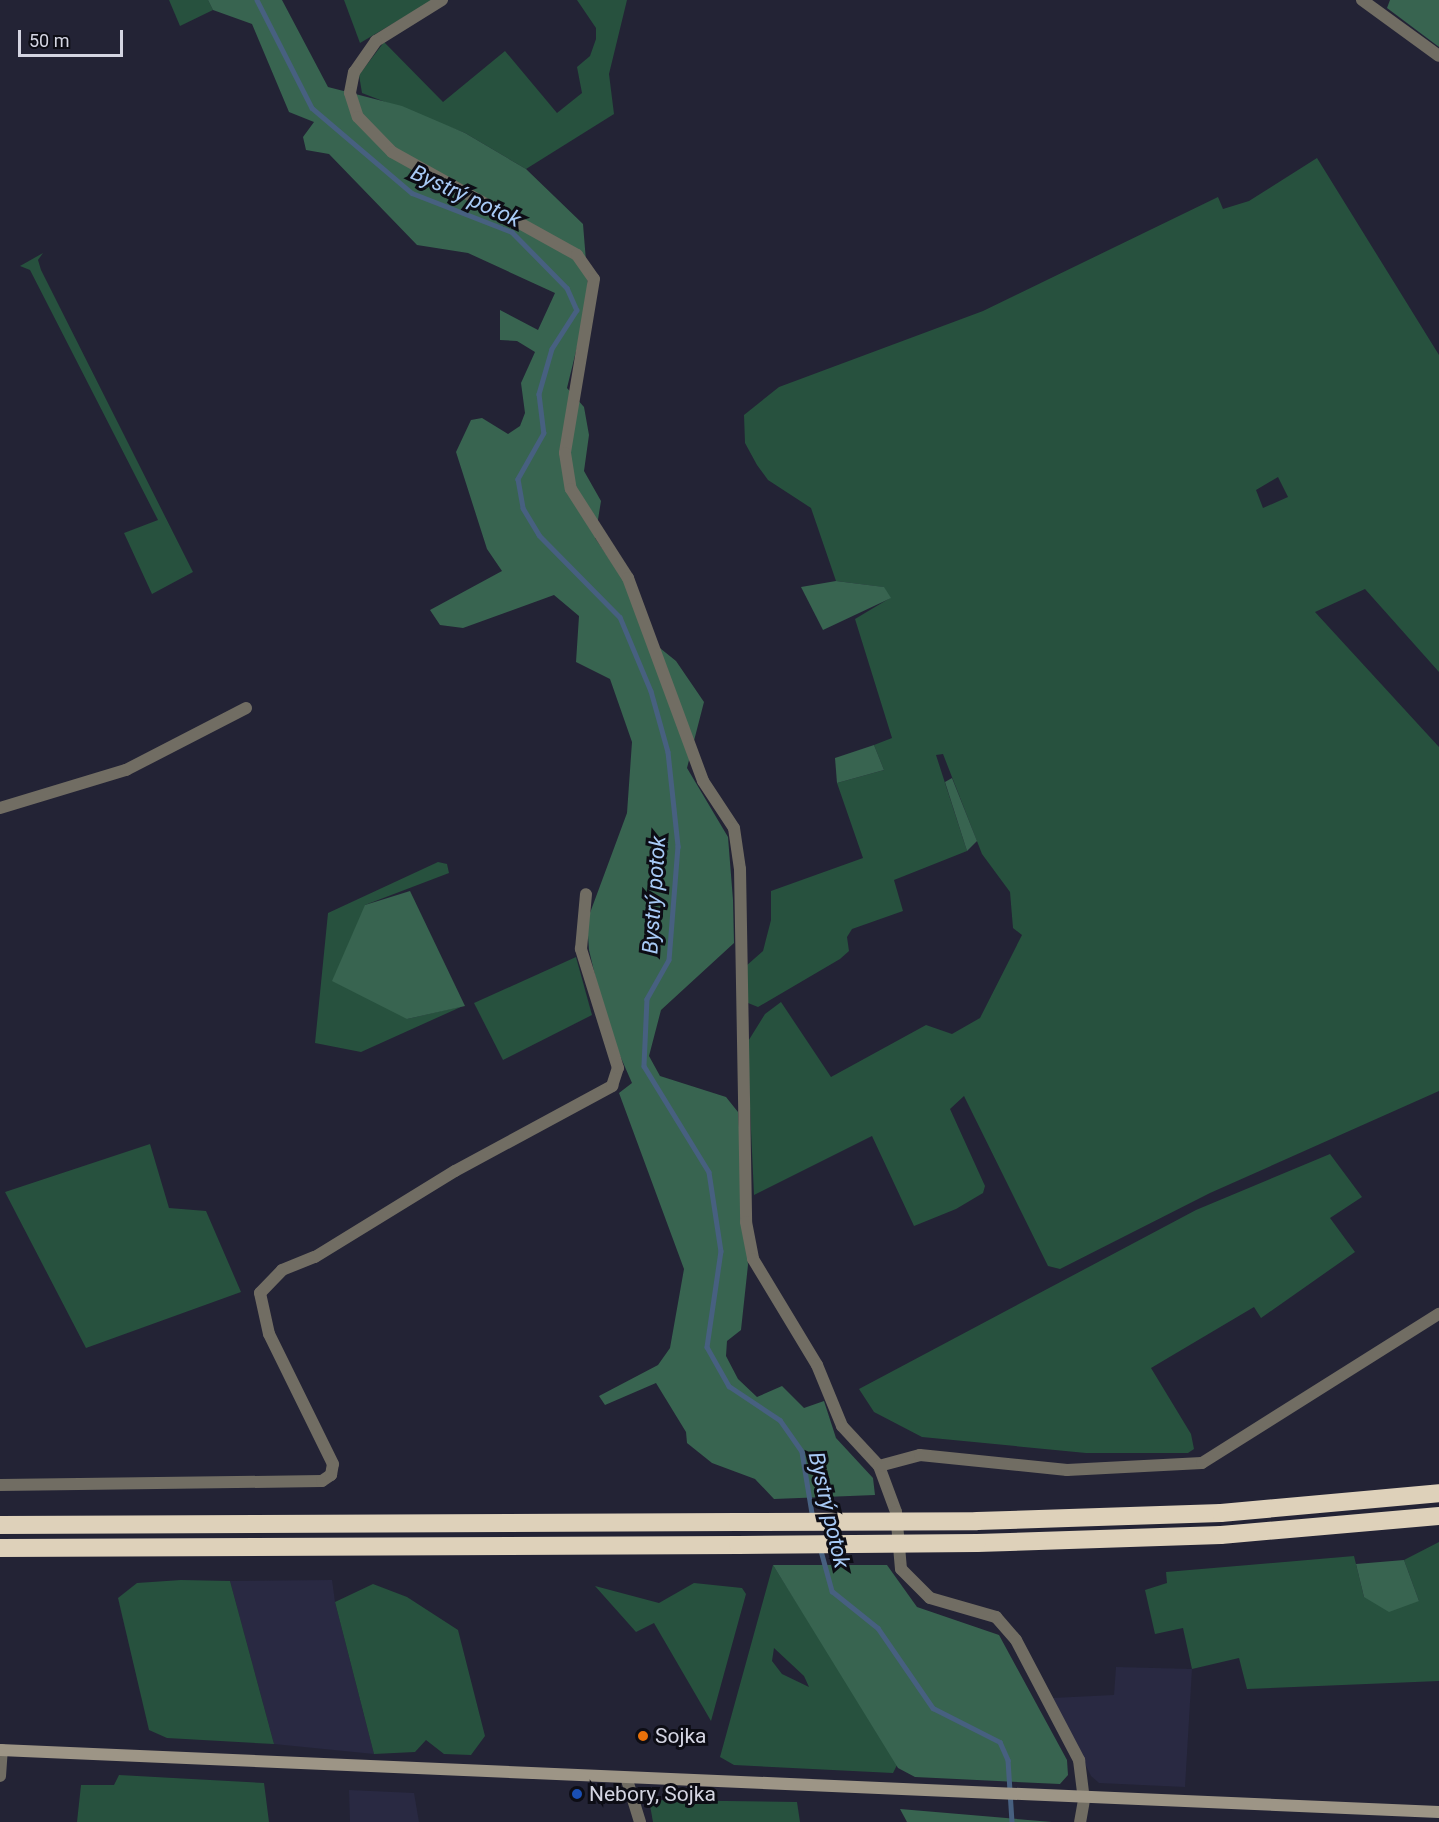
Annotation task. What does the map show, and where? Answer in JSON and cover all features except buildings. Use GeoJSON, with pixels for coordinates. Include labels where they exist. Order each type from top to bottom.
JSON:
{"type":"FeatureCollection","features":[{"type":"Feature","properties":{"kind":"highway"},"geometry":{"type":"LineString","coordinates":[[0,1525],[977,1521],[1221,1513],[1439,1493]]}},
{"type":"Feature","properties":{"kind":"highway"},"geometry":{"type":"LineString","coordinates":[[0,1548],[977,1543],[1221,1535],[1439,1516]]}},
{"type":"Feature","properties":{"kind":"main road"},"geometry":{"type":"LineString","coordinates":[[1,1750],[1084,1800],[1439,1812]]}},
{"type":"Feature","properties":{"kind":"street"},"geometry":{"type":"LineString","coordinates":[[442,0],[376,41],[354,72],[350,93],[358,117],[392,152],[577,255],[594,279],[587,337],[573,386],[565,453],[569,480],[628,578],[703,781],[734,828],[740,869],[746,1222],[753,1259],[817,1365],[842,1426],[879,1466],[896,1512],[901,1569],[930,1598],[996,1617],[1010,1633],[1079,1760],[1084,1800],[1080,1822]]}},
{"type":"Feature","properties":{"kind":"street"},"geometry":{"type":"LineString","coordinates":[[1362,0],[1439,56]]}},
{"type":"Feature","properties":{"kind":"street"},"geometry":{"type":"LineString","coordinates":[[0,808],[126,770],[246,708]]}},
{"type":"Feature","properties":{"kind":"street"},"geometry":{"type":"LineString","coordinates":[[0,1485],[322,1481],[331,1475],[333,1464],[269,1334],[260,1293],[282,1270],[315,1257],[455,1170],[612,1086],[618,1068],[581,949],[586,894]]}},
{"type":"Feature","properties":{"kind":"street"},"geometry":{"type":"LineString","coordinates":[[879,1466],[920,1455],[1077,1471],[1202,1463],[1439,1314]]}},
{"type":"Feature","properties":{"kind":"street"},"geometry":{"type":"LineString","coordinates":[[0,1776],[1,1750]]}},
{"type":"Feature","properties":{"kind":"street"},"geometry":{"type":"LineString","coordinates":[[627,1780],[640,1822]]}},
{"type":"Feature","properties":{"kind":"shaded area"},"geometry":{"type":"Polygon","coordinates":[[[332,1580],[335,1602],[374,1754],[274,1744],[230,1581],[332,1580]]]}},
{"type":"Feature","properties":{"kind":"shaded area"},"geometry":{"type":"Polygon","coordinates":[[[1116,1667],[1192,1669],[1185,1787],[1099,1783],[1091,1776],[1052,1698],[1114,1695],[1116,1667]]]}},
{"type":"Feature","properties":{"kind":"shaded area"},"geometry":{"type":"Polygon","coordinates":[[[349,1790],[414,1793],[419,1822],[350,1822],[349,1790]]]}},
{"type":"Feature","properties":{"kind":"green space"},"geometry":{"type":"Polygon","coordinates":[[[169,0],[208,0],[213,10],[180,26],[169,0]]]}},
{"type":"Feature","properties":{"kind":"green space"},"geometry":{"type":"Polygon","coordinates":[[[208,0],[282,0],[328,87],[402,106],[465,133],[526,169],[583,224],[589,298],[567,388],[584,407],[589,435],[584,471],[601,501],[595,538],[624,580],[645,636],[676,661],[704,702],[687,768],[728,837],[733,900],[734,943],[661,1010],[649,1056],[660,1076],[726,1097],[738,1112],[748,1265],[741,1330],[727,1341],[726,1356],[738,1379],[757,1397],[782,1386],[804,1408],[824,1401],[836,1438],[873,1478],[875,1495],[774,1499],[755,1479],[712,1463],[687,1443],[686,1432],[656,1383],[605,1405],[599,1396],[658,1365],[670,1348],[684,1269],[619,1093],[632,1083],[607,1026],[589,950],[587,921],[627,813],[632,742],[610,679],[576,662],[579,616],[554,595],[463,628],[440,625],[430,610],[502,571],[487,549],[456,452],[471,420],[482,418],[508,434],[520,426],[525,413],[521,383],[535,352],[517,341],[500,340],[500,310],[538,330],[555,293],[468,253],[417,245],[329,154],[306,150],[303,137],[314,122],[289,112],[252,24],[213,10],[208,0]]]}},
{"type":"Feature","properties":{"kind":"green space"},"geometry":{"type":"Polygon","coordinates":[[[344,0],[433,0],[360,43],[344,0]]]}},
{"type":"Feature","properties":{"kind":"green space"},"geometry":{"type":"Polygon","coordinates":[[[577,0],[627,0],[609,74],[614,114],[526,169],[465,133],[362,93],[359,75],[384,42],[443,102],[505,51],[557,113],[582,93],[577,67],[590,56],[596,39],[596,28],[577,0]]]}},
{"type":"Feature","properties":{"kind":"green space"},"geometry":{"type":"Polygon","coordinates":[[[1390,0],[1439,0],[1439,47],[1387,8],[1390,0]]]}},
{"type":"Feature","properties":{"kind":"green space"},"geometry":{"type":"Polygon","coordinates":[[[1317,158],[1439,355],[1439,672],[1365,589],[1315,612],[1439,747],[1439,1091],[1210,1193],[1060,1269],[1048,1266],[964,1096],[950,1109],[985,1186],[983,1193],[956,1209],[914,1226],[872,1136],[754,1195],[747,1043],[765,1014],[781,1002],[831,1077],[926,1025],[952,1034],[980,1018],[1022,935],[1013,928],[1010,892],[982,854],[943,754],[936,755],[967,851],[894,880],[903,911],[852,929],[847,937],[849,951],[840,959],[758,1007],[743,1001],[746,966],[763,951],[771,920],[771,891],[863,858],[837,783],[884,770],[874,745],[892,738],[855,619],[890,598],[883,587],[836,581],[811,508],[768,480],[757,465],[745,443],[744,415],[779,387],[983,311],[1218,197],[1223,209],[1249,201],[1317,158]],[[1278,477],[1256,490],[1263,508],[1288,497],[1278,477]]]}},
{"type":"Feature","properties":{"kind":"green space"},"geometry":{"type":"Polygon","coordinates":[[[43,253],[38,260],[41,270],[193,572],[152,594],[124,533],[158,520],[30,270],[20,266],[43,253]]]}},
{"type":"Feature","properties":{"kind":"green space"},"geometry":{"type":"Polygon","coordinates":[[[836,581],[884,587],[891,598],[823,630],[801,587],[836,581]]]}},
{"type":"Feature","properties":{"kind":"green space"},"geometry":{"type":"Polygon","coordinates":[[[874,745],[884,770],[837,783],[835,758],[874,745]]]}},
{"type":"Feature","properties":{"kind":"green space"},"geometry":{"type":"Polygon","coordinates":[[[952,778],[977,841],[967,851],[945,782],[952,778]]]}},
{"type":"Feature","properties":{"kind":"green space"},"geometry":{"type":"Polygon","coordinates":[[[438,862],[447,864],[449,873],[365,905],[407,1019],[463,1006],[361,1052],[315,1043],[328,913],[438,862]]]}},
{"type":"Feature","properties":{"kind":"green space"},"geometry":{"type":"Polygon","coordinates":[[[410,891],[465,1006],[407,1019],[332,981],[365,905],[410,891]]]}},
{"type":"Feature","properties":{"kind":"green space"},"geometry":{"type":"Polygon","coordinates":[[[576,957],[592,1015],[503,1060],[474,1003],[576,957]]]}},
{"type":"Feature","properties":{"kind":"green space"},"geometry":{"type":"Polygon","coordinates":[[[150,1144],[169,1208],[206,1211],[241,1292],[86,1348],[5,1192],[150,1144]]]}},
{"type":"Feature","properties":{"kind":"green space"},"geometry":{"type":"Polygon","coordinates":[[[1330,1154],[1362,1197],[1330,1218],[1355,1252],[1261,1318],[1254,1307],[1151,1368],[1191,1434],[1194,1449],[1188,1453],[1086,1453],[922,1437],[874,1412],[859,1389],[1196,1210],[1330,1154]]]}},
{"type":"Feature","properties":{"kind":"green space"},"geometry":{"type":"Polygon","coordinates":[[[1439,1542],[1439,1681],[1247,1689],[1239,1658],[1192,1669],[1183,1628],[1155,1634],[1145,1590],[1167,1583],[1166,1572],[1354,1556],[1364,1597],[1419,1601],[1404,1560],[1439,1542]]]}},
{"type":"Feature","properties":{"kind":"green space"},"geometry":{"type":"Polygon","coordinates":[[[1404,1560],[1419,1601],[1389,1612],[1364,1597],[1356,1564],[1404,1560]]]}},
{"type":"Feature","properties":{"kind":"green space"},"geometry":{"type":"Polygon","coordinates":[[[773,1565],[898,1763],[893,1773],[734,1765],[720,1757],[773,1565]],[[774,1648],[772,1661],[782,1674],[809,1687],[804,1676],[774,1648]]]}},
{"type":"Feature","properties":{"kind":"green space"},"geometry":{"type":"Polygon","coordinates":[[[773,1565],[887,1565],[917,1607],[999,1635],[1067,1760],[1068,1775],[1060,1784],[915,1777],[898,1768],[773,1565]]]}},
{"type":"Feature","properties":{"kind":"green space"},"geometry":{"type":"Polygon","coordinates":[[[181,1580],[230,1581],[274,1744],[167,1738],[149,1730],[118,1598],[137,1583],[181,1580]]]}},
{"type":"Feature","properties":{"kind":"green space"},"geometry":{"type":"Polygon","coordinates":[[[694,1583],[742,1588],[746,1594],[711,1721],[654,1623],[636,1632],[595,1586],[659,1603],[694,1583]]]}},
{"type":"Feature","properties":{"kind":"green space"},"geometry":{"type":"Polygon","coordinates":[[[373,1584],[407,1597],[458,1630],[485,1736],[471,1755],[444,1754],[426,1740],[415,1752],[374,1754],[335,1602],[373,1584]]]}},
{"type":"Feature","properties":{"kind":"green space"},"geometry":{"type":"Polygon","coordinates":[[[119,1775],[264,1783],[269,1822],[77,1822],[81,1785],[114,1785],[119,1775]]]}},
{"type":"Feature","properties":{"kind":"green space"},"geometry":{"type":"Polygon","coordinates":[[[649,1800],[797,1802],[800,1822],[653,1822],[649,1800]]]}},
{"type":"Feature","properties":{"kind":"green space"},"geometry":{"type":"Polygon","coordinates":[[[900,1809],[1052,1822],[907,1822],[900,1809]]]}},
{"type":"Feature","properties":{"kind":"waterway"},"geometry":{"type":"LineString","coordinates":[[257,0],[312,108],[412,193],[512,232],[567,288],[577,310],[552,349],[539,394],[544,433],[518,479],[523,508],[539,535],[620,617],[651,691],[668,752],[678,846],[669,960],[647,999],[644,1066],[709,1172],[721,1251],[707,1347],[729,1386],[780,1420],[802,1452],[813,1519]]}},
{"type":"Feature","properties":{"kind":"waterway","name":"Bystrý potok"},"geometry":{"type":"LineString","coordinates":[[820,1547],[832,1591],[878,1628],[933,1708],[1000,1742],[1008,1760],[1012,1822]]}},
{"type":"Feature","properties":{"kind":"place","name":"Sojka"},"geometry":{"type":"Point","coordinates":[643,1736]}},
{"type":"Feature","properties":{"kind":"place","name":"Nebory, Sojka"},"geometry":{"type":"Point","coordinates":[577,1794]}}]}
